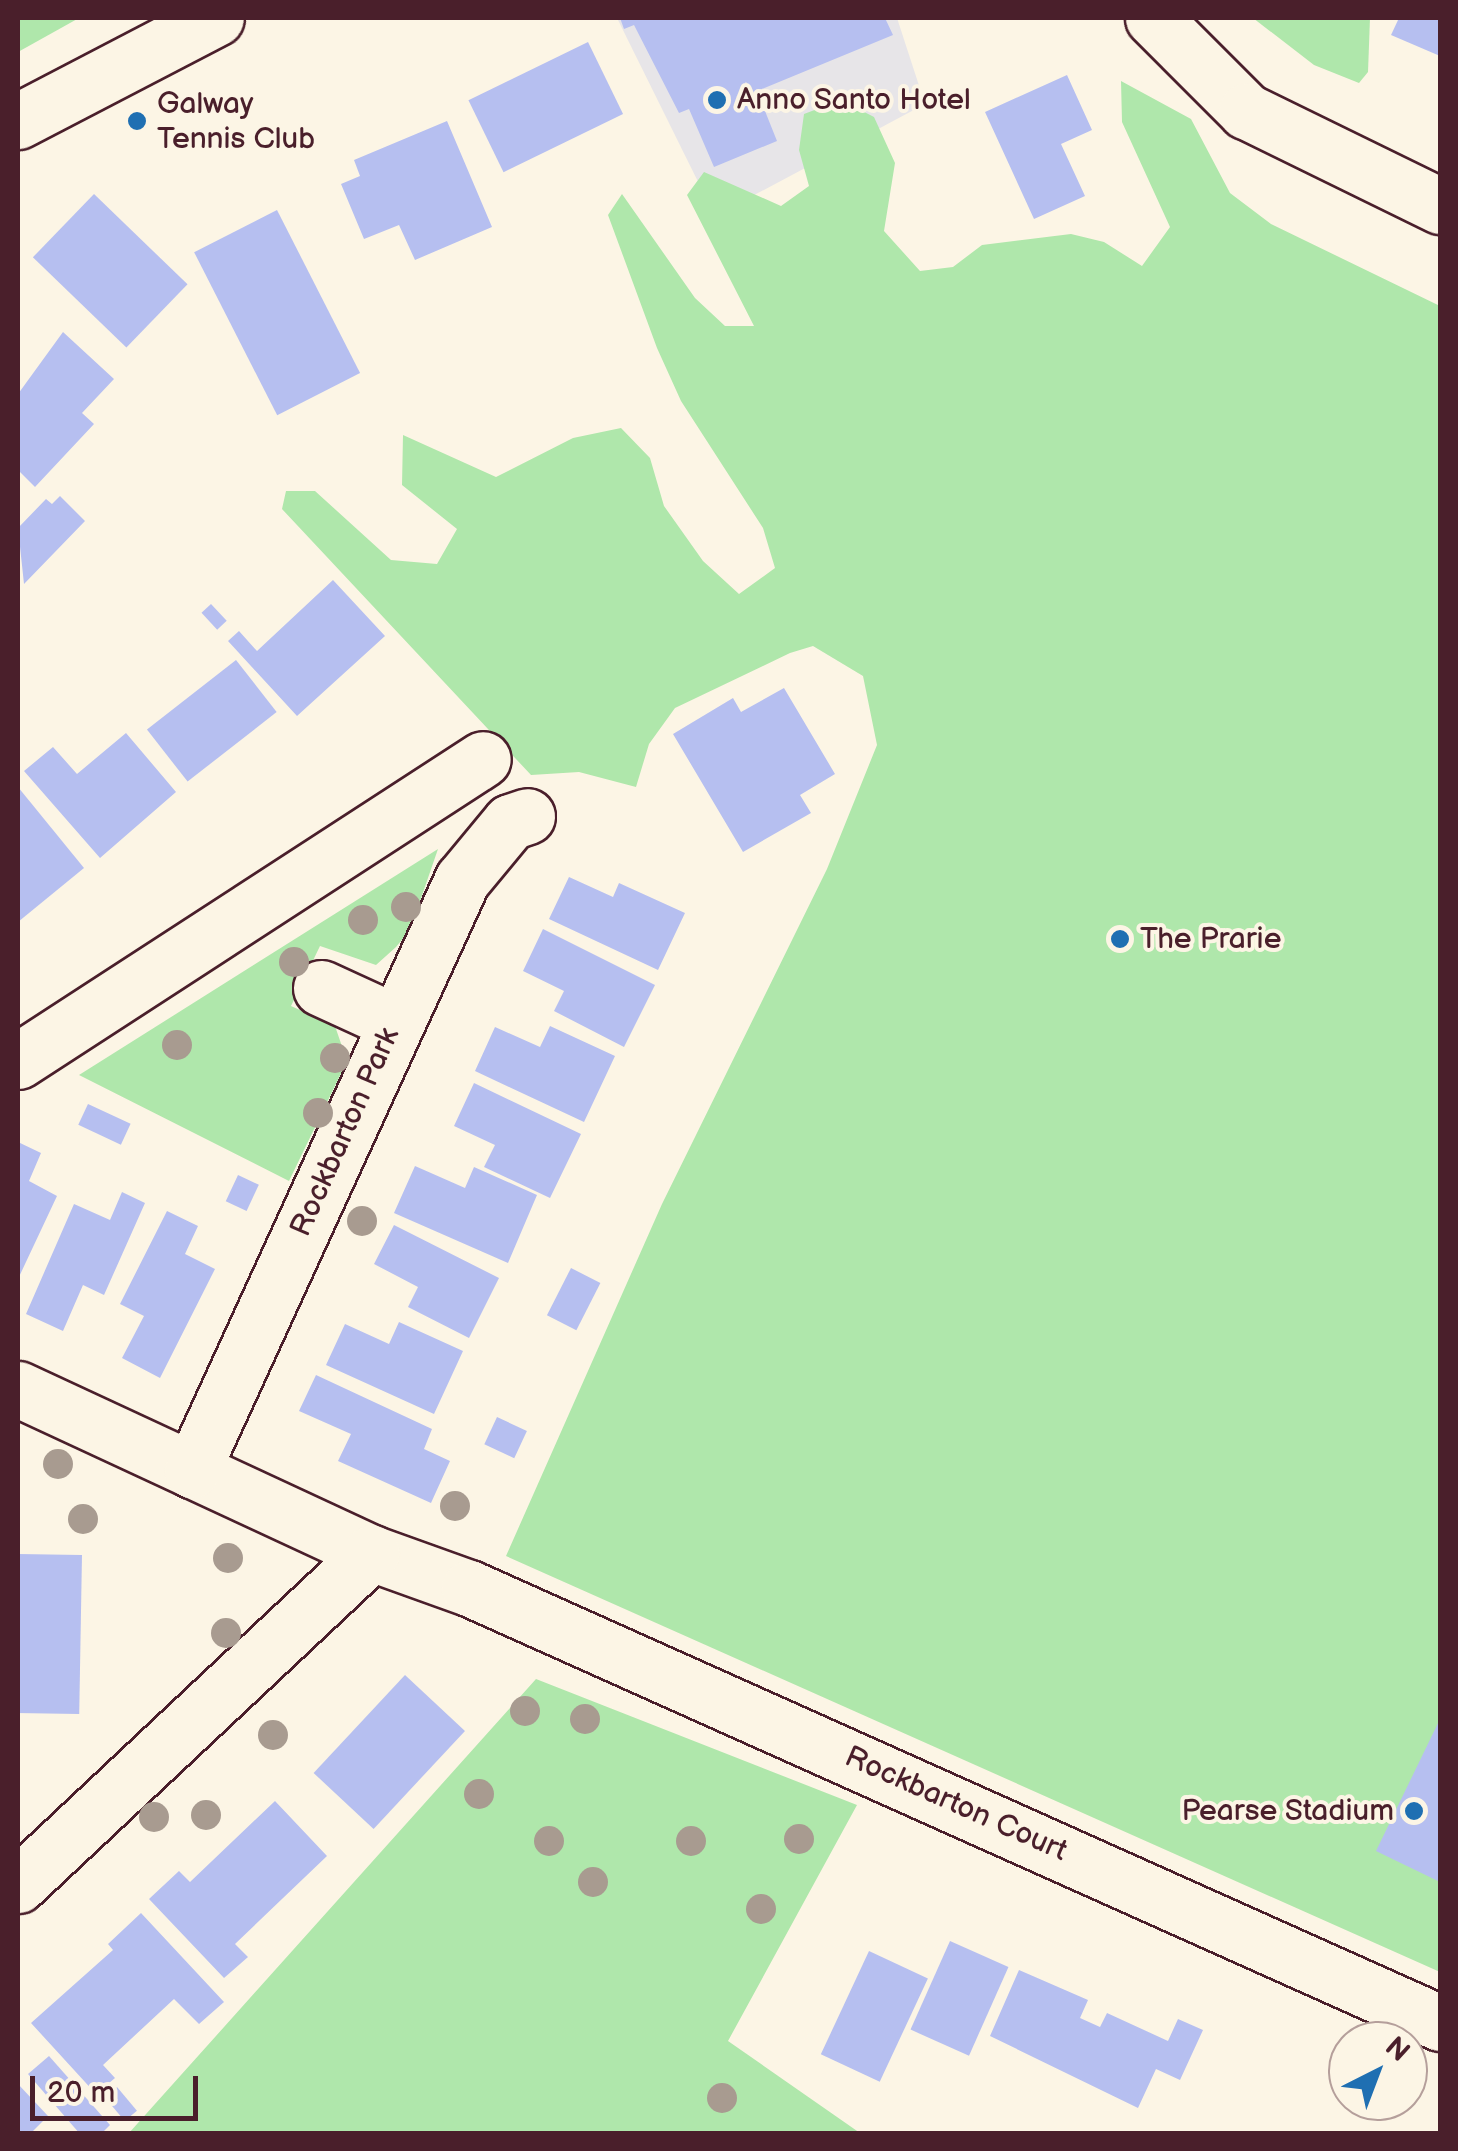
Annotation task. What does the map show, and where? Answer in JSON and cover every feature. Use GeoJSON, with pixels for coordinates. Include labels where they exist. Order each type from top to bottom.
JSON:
{"type":"FeatureCollection","features":[{"type":"Feature","properties":{"kind":"street"},"geometry":{"type":"LineString","coordinates":[[18,121],[216,18]]}},
{"type":"Feature","properties":{"kind":"street"},"geometry":{"type":"LineString","coordinates":[[1153,18],[1246,111],[1440,206]]}},
{"type":"Feature","properties":{"kind":"street"},"geometry":{"type":"LineString","coordinates":[[18,1061],[484,759]]}},
{"type":"Feature","properties":{"kind":"street","name":"Rockbarton Park"},"geometry":{"type":"LineString","coordinates":[[192,1470],[462,880],[510,822],[527,816]]}},
{"type":"Feature","properties":{"kind":"street"},"geometry":{"type":"LineString","coordinates":[[321,988],[395,1022]]}},
{"type":"Feature","properties":{"kind":"street"},"geometry":{"type":"LineString","coordinates":[[18,1389],[371,1553],[18,1885]]}},
{"type":"Feature","properties":{"kind":"street","name":"Rockbarton Court"},"geometry":{"type":"LineString","coordinates":[[371,1553],[470,1588],[1440,2023]]}},
{"type":"Feature","properties":{"kind":"shaded area"},"geometry":{"type":"Polygon","coordinates":[[[617,18],[897,18],[925,104],[715,216],[617,18]]]}},
{"type":"Feature","properties":{"kind":"green space"},"geometry":{"type":"Polygon","coordinates":[[[18,18],[79,18],[18,52],[18,18]]]}},
{"type":"Feature","properties":{"kind":"green space"},"geometry":{"type":"Polygon","coordinates":[[[1253,18],[1370,18],[1368,72],[1359,83],[1314,65],[1253,18]]]}},
{"type":"Feature","properties":{"kind":"green space","name":"The Prarie"},"geometry":{"type":"Polygon","coordinates":[[[1121,81],[1191,119],[1230,193],[1271,224],[1440,306],[1440,1972],[506,1556],[662,1204],[827,869],[877,745],[863,676],[813,646],[790,653],[675,708],[649,744],[636,787],[579,772],[531,775],[282,509],[286,491],[315,491],[391,560],[437,564],[457,529],[402,485],[403,435],[496,477],[573,438],[621,428],[650,458],[664,506],[703,561],[739,594],[775,568],[763,528],[681,401],[657,348],[608,215],[622,194],[695,298],[725,326],[754,326],[687,195],[704,172],[781,206],[809,186],[799,150],[804,114],[841,100],[874,117],[895,163],[884,231],[920,271],[953,267],[982,245],[1071,234],[1104,242],[1142,266],[1170,227],[1122,122],[1121,81]]]}},
{"type":"Feature","properties":{"kind":"green space"},"geometry":{"type":"Polygon","coordinates":[[[438,849],[410,930],[396,947],[376,965],[320,946],[291,1006],[335,1026],[347,1061],[289,1181],[79,1075],[438,849]]]}},
{"type":"Feature","properties":{"kind":"green space"},"geometry":{"type":"Polygon","coordinates":[[[536,1679],[857,1805],[728,2041],[860,2133],[129,2133],[536,1679]]]}},
{"type":"Feature","properties":{"kind":"building","name":"Anno Santo Hotel"},"geometry":{"type":"Polygon","coordinates":[[[620,18],[885,18],[893,35],[757,91],[777,141],[714,167],[689,109],[679,113],[634,25],[624,29],[620,18]]]}},
{"type":"Feature","properties":{"kind":"building"},"geometry":{"type":"Polygon","coordinates":[[[1399,18],[1440,18],[1440,56],[1391,35],[1399,18]]]}},
{"type":"Feature","properties":{"kind":"building"},"geometry":{"type":"Polygon","coordinates":[[[588,42],[623,114],[504,172],[468,100],[588,42]]]}},
{"type":"Feature","properties":{"kind":"building"},"geometry":{"type":"Polygon","coordinates":[[[1067,75],[1092,130],[1061,144],[1085,196],[1034,219],[985,112],[1067,75]]]}},
{"type":"Feature","properties":{"kind":"building"},"geometry":{"type":"Polygon","coordinates":[[[447,121],[492,227],[415,260],[399,225],[364,239],[341,184],[360,176],[354,160],[447,121]]]}},
{"type":"Feature","properties":{"kind":"building"},"geometry":{"type":"Polygon","coordinates":[[[94,194],[188,284],[126,348],[33,257],[94,194]]]}},
{"type":"Feature","properties":{"kind":"building"},"geometry":{"type":"Polygon","coordinates":[[[277,210],[360,373],[277,415],[194,252],[277,210]]]}},
{"type":"Feature","properties":{"kind":"building"},"geometry":{"type":"Polygon","coordinates":[[[63,332],[114,379],[82,413],[94,424],[35,487],[18,470],[18,394],[63,332]]]}},
{"type":"Feature","properties":{"kind":"building"},"geometry":{"type":"Polygon","coordinates":[[[60,496],[85,521],[24,584],[18,528],[46,499],[52,504],[60,496]]]}},
{"type":"Feature","properties":{"kind":"building"},"geometry":{"type":"Polygon","coordinates":[[[333,580],[385,636],[297,716],[228,641],[239,631],[257,651],[333,580]]]}},
{"type":"Feature","properties":{"kind":"building"},"geometry":{"type":"Polygon","coordinates":[[[211,604],[227,621],[217,630],[201,613],[211,604]]]}},
{"type":"Feature","properties":{"kind":"building"},"geometry":{"type":"Polygon","coordinates":[[[236,660],[277,712],[188,782],[147,730],[236,660]]]}},
{"type":"Feature","properties":{"kind":"building"},"geometry":{"type":"Polygon","coordinates":[[[784,688],[835,774],[800,795],[811,813],[743,852],[673,734],[733,698],[741,712],[784,688]]]}},
{"type":"Feature","properties":{"kind":"building"},"geometry":{"type":"Polygon","coordinates":[[[126,733],[176,792],[100,858],[24,771],[53,747],[77,774],[126,733]]]}},
{"type":"Feature","properties":{"kind":"building"},"geometry":{"type":"Polygon","coordinates":[[[18,787],[84,868],[18,922],[18,787]]]}},
{"type":"Feature","properties":{"kind":"building"},"geometry":{"type":"Polygon","coordinates":[[[569,877],[613,897],[619,883],[685,913],[658,970],[549,919],[569,877]]]}},
{"type":"Feature","properties":{"kind":"building"},"geometry":{"type":"Polygon","coordinates":[[[543,929],[655,985],[624,1047],[554,1011],[564,991],[523,971],[543,929]]]}},
{"type":"Feature","properties":{"kind":"building"},"geometry":{"type":"Polygon","coordinates":[[[550,1026],[615,1056],[584,1122],[475,1071],[495,1027],[540,1047],[550,1026]]]}},
{"type":"Feature","properties":{"kind":"building"},"geometry":{"type":"Polygon","coordinates":[[[474,1083],[581,1134],[550,1198],[484,1167],[495,1145],[454,1126],[474,1083]]]}},
{"type":"Feature","properties":{"kind":"building"},"geometry":{"type":"Polygon","coordinates":[[[88,1104],[131,1124],[121,1145],[78,1125],[88,1104]]]}},
{"type":"Feature","properties":{"kind":"building"},"geometry":{"type":"Polygon","coordinates":[[[18,1142],[41,1153],[29,1181],[57,1196],[18,1279],[18,1142]]]}},
{"type":"Feature","properties":{"kind":"building"},"geometry":{"type":"Polygon","coordinates":[[[415,1166],[465,1188],[474,1167],[537,1195],[508,1263],[394,1213],[415,1166]]]}},
{"type":"Feature","properties":{"kind":"building"},"geometry":{"type":"Polygon","coordinates":[[[238,1175],[259,1185],[247,1211],[226,1201],[238,1175]]]}},
{"type":"Feature","properties":{"kind":"building"},"geometry":{"type":"Polygon","coordinates":[[[122,1192],[145,1203],[104,1295],[83,1285],[63,1331],[26,1314],[74,1204],[110,1220],[122,1192]]]}},
{"type":"Feature","properties":{"kind":"building"},"geometry":{"type":"Polygon","coordinates":[[[167,1211],[198,1226],[185,1254],[215,1269],[160,1378],[122,1358],[144,1316],[120,1304],[167,1211]]]}},
{"type":"Feature","properties":{"kind":"building"},"geometry":{"type":"Polygon","coordinates":[[[394,1225],[499,1278],[469,1338],[408,1307],[418,1287],[374,1264],[394,1225]]]}},
{"type":"Feature","properties":{"kind":"building"},"geometry":{"type":"Polygon","coordinates":[[[571,1268],[600,1283],[576,1330],[547,1315],[571,1268]]]}},
{"type":"Feature","properties":{"kind":"building"},"geometry":{"type":"Polygon","coordinates":[[[399,1322],[463,1351],[434,1414],[326,1365],[345,1324],[389,1344],[399,1322]]]}},
{"type":"Feature","properties":{"kind":"building"},"geometry":{"type":"Polygon","coordinates":[[[316,1375],[432,1429],[424,1449],[450,1461],[431,1503],[338,1461],[351,1434],[299,1411],[316,1375]]]}},
{"type":"Feature","properties":{"kind":"building"},"geometry":{"type":"Polygon","coordinates":[[[497,1417],[527,1431],[514,1458],[484,1444],[497,1417]]]}},
{"type":"Feature","properties":{"kind":"building"},"geometry":{"type":"Polygon","coordinates":[[[18,1554],[82,1555],[79,1714],[18,1713],[18,1554]]]}},
{"type":"Feature","properties":{"kind":"building"},"geometry":{"type":"Polygon","coordinates":[[[405,1675],[465,1731],[374,1829],[314,1773],[405,1675]]]}},
{"type":"Feature","properties":{"kind":"building"},"geometry":{"type":"Polygon","coordinates":[[[1440,1719],[1440,1882],[1376,1851],[1440,1719]]]}},
{"type":"Feature","properties":{"kind":"building"},"geometry":{"type":"Polygon","coordinates":[[[275,1801],[327,1856],[235,1944],[248,1957],[224,1978],[149,1899],[179,1871],[190,1882],[275,1801]]]}},
{"type":"Feature","properties":{"kind":"building"},"geometry":{"type":"Polygon","coordinates":[[[141,1913],[224,2002],[199,2024],[174,1999],[103,2065],[115,2078],[96,2094],[31,2023],[113,1950],[108,1944],[141,1913]]]}},
{"type":"Feature","properties":{"kind":"building"},"geometry":{"type":"Polygon","coordinates":[[[950,1941],[1008,1967],[969,2056],[911,2030],[950,1941]]]}},
{"type":"Feature","properties":{"kind":"building"},"geometry":{"type":"Polygon","coordinates":[[[869,1951],[928,1978],[880,2082],[821,2054],[869,1951]]]}},
{"type":"Feature","properties":{"kind":"building"},"geometry":{"type":"Polygon","coordinates":[[[1019,1970],[1088,2000],[1080,2018],[1100,2027],[1107,2013],[1168,2041],[1178,2019],[1203,2030],[1180,2080],[1156,2069],[1138,2108],[990,2036],[1019,1970]]]}},
{"type":"Feature","properties":{"kind":"building"},"geometry":{"type":"Polygon","coordinates":[[[49,2056],[110,2125],[101,2134],[80,2134],[28,2074],[49,2056]]]}},
{"type":"Feature","properties":{"kind":"building"},"geometry":{"type":"Polygon","coordinates":[[[18,2084],[48,2116],[30,2134],[18,2134],[18,2084]]]}},
{"type":"Feature","properties":{"kind":"building"},"geometry":{"type":"Polygon","coordinates":[[[117,2087],[137,2111],[125,2121],[105,2097],[117,2087]]]}},
{"type":"Feature","properties":{"kind":"place","name":"Anno Santo Hotel"},"geometry":{"type":"Point","coordinates":[717,100]}},
{"type":"Feature","properties":{"kind":"place","name":"Galway Tennis Club"},"geometry":{"type":"Point","coordinates":[137,121]}},
{"type":"Feature","properties":{"kind":"place","name":"The Prarie"},"geometry":{"type":"Point","coordinates":[1120,939]}},
{"type":"Feature","properties":{"kind":"place","name":"Pearse Stadium"},"geometry":{"type":"Point","coordinates":[1414,1811]}}]}
